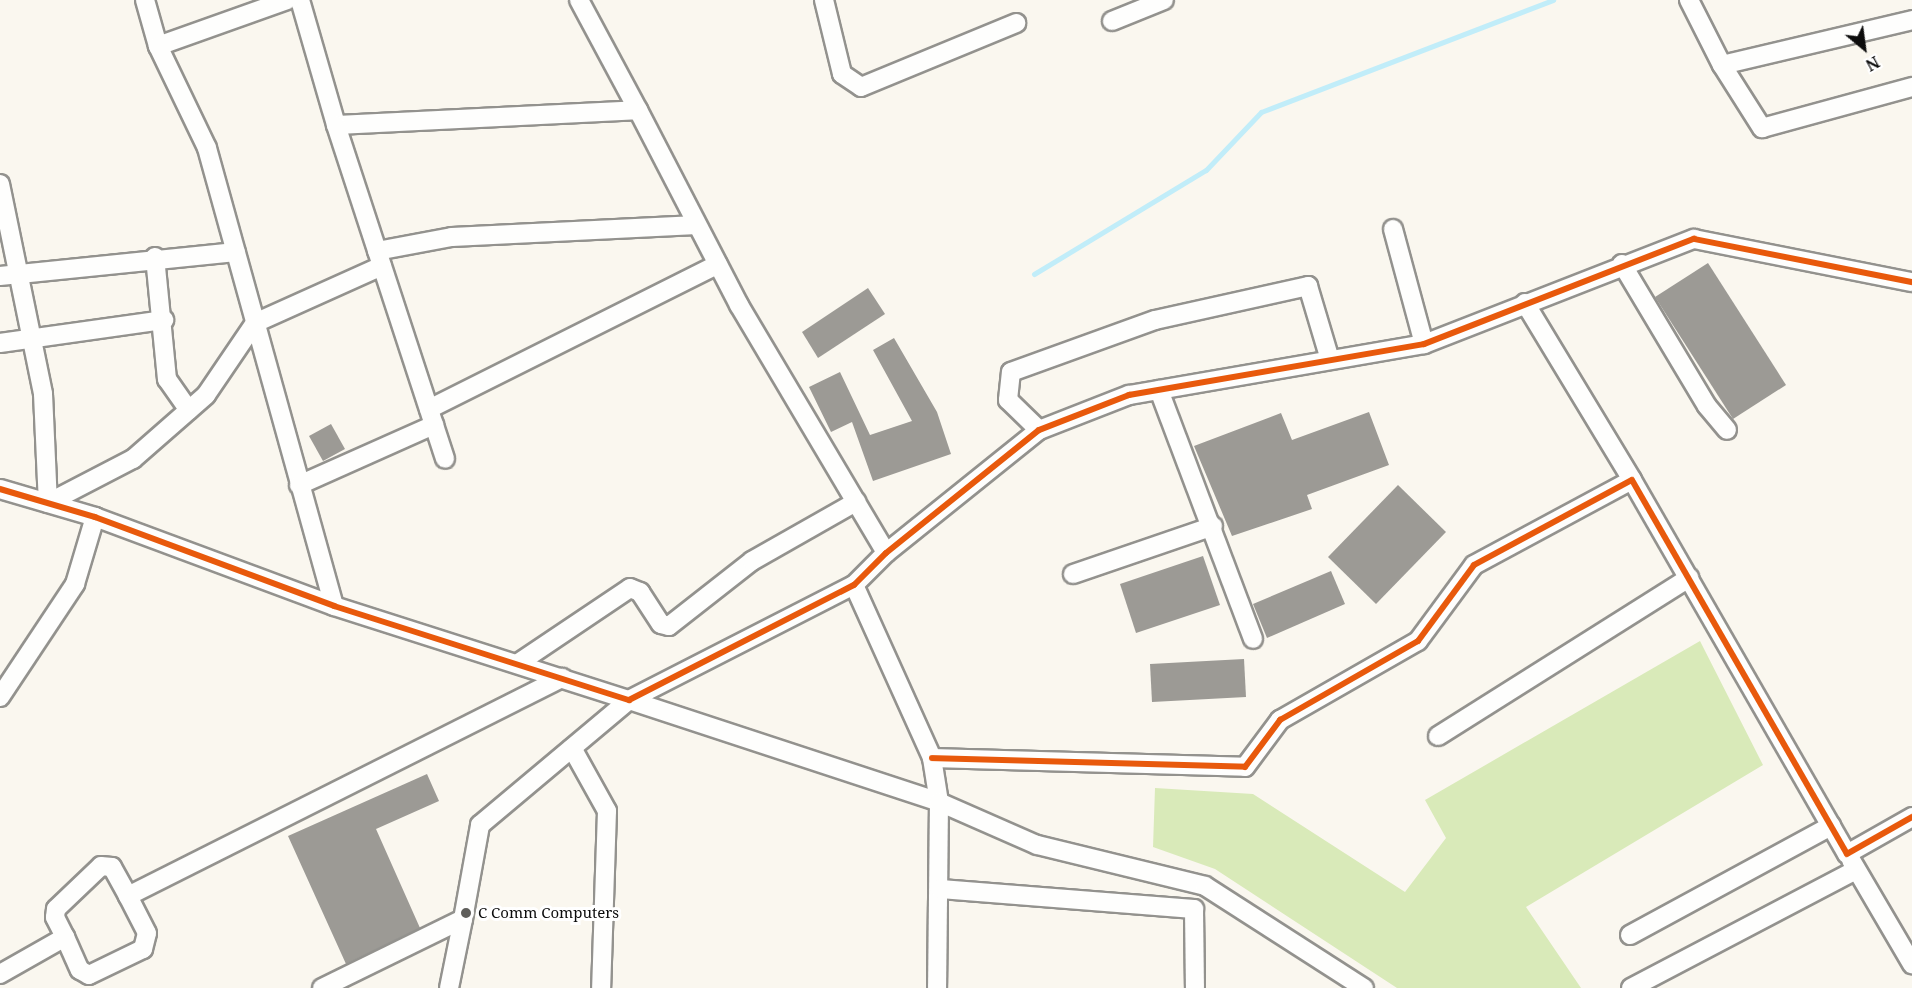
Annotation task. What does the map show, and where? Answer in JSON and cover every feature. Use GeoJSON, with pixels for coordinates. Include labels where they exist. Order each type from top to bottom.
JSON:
{"type":"FeatureCollection","features":[{"type":"Feature","properties":{"kind":"street"},"geometry":{"type":"LineString","coordinates":[[145,0],[158,46],[207,148],[334,606]]}},
{"type":"Feature","properties":{"kind":"street"},"geometry":{"type":"LineString","coordinates":[[158,46],[287,0]]}},
{"type":"Feature","properties":{"kind":"street"},"geometry":{"type":"LineString","coordinates":[[300,0],[336,125],[445,459]]}},
{"type":"Feature","properties":{"kind":"street"},"geometry":{"type":"LineString","coordinates":[[579,0],[718,264],[886,552]]}},
{"type":"Feature","properties":{"kind":"street"},"geometry":{"type":"LineString","coordinates":[[824,0],[842,74],[861,87],[1016,23]]}},
{"type":"Feature","properties":{"kind":"street"},"geometry":{"type":"LineString","coordinates":[[1112,21],[1164,0]]}},
{"type":"Feature","properties":{"kind":"street"},"geometry":{"type":"LineString","coordinates":[[1689,0],[1722,65],[1762,128],[1912,87]]}},
{"type":"Feature","properties":{"kind":"street"},"geometry":{"type":"LineString","coordinates":[[1722,65],[1912,20]]}},
{"type":"Feature","properties":{"kind":"street"},"geometry":{"type":"LineString","coordinates":[[336,125],[638,110]]}},
{"type":"Feature","properties":{"kind":"street"},"geometry":{"type":"LineString","coordinates":[[0,184],[20,273],[42,394],[48,503]]}},
{"type":"Feature","properties":{"kind":"street"},"geometry":{"type":"LineString","coordinates":[[48,503],[132,459],[189,410],[206,395],[255,323],[379,258],[452,237],[697,225]]}},
{"type":"Feature","properties":{"kind":"street"},"geometry":{"type":"LineString","coordinates":[[1393,230],[1424,344]]}},
{"type":"Feature","properties":{"kind":"street"},"geometry":{"type":"LineString","coordinates":[[448,988],[480,825],[629,700],[854,585],[886,552],[1039,430],[1129,395],[1424,344],[1622,264],[1694,239],[1912,282]]}},
{"type":"Feature","properties":{"kind":"street"},"geometry":{"type":"LineString","coordinates":[[0,276],[155,257],[236,252]]}},
{"type":"Feature","properties":{"kind":"street"},"geometry":{"type":"LineString","coordinates":[[155,257],[164,320],[167,379],[189,410]]}},
{"type":"Feature","properties":{"kind":"street"},"geometry":{"type":"LineString","coordinates":[[300,485],[718,264]]}},
{"type":"Feature","properties":{"kind":"street"},"geometry":{"type":"LineString","coordinates":[[1622,264],[1707,406],[1727,430]]}},
{"type":"Feature","properties":{"kind":"street"},"geometry":{"type":"LineString","coordinates":[[1039,430],[1008,400],[1011,372],[1155,320],[1308,286],[1330,360]]}},
{"type":"Feature","properties":{"kind":"street"},"geometry":{"type":"LineString","coordinates":[[1525,303],[1632,480],[1912,964]]}},
{"type":"Feature","properties":{"kind":"street"},"geometry":{"type":"LineString","coordinates":[[0,343],[164,320]]}},
{"type":"Feature","properties":{"kind":"street"},"geometry":{"type":"LineString","coordinates":[[1159,390],[1213,526],[1253,639]]}},
{"type":"Feature","properties":{"kind":"street"},"geometry":{"type":"LineString","coordinates":[[932,758],[1245,767],[1280,720],[1418,641],[1474,565],[1632,480]]}},
{"type":"Feature","properties":{"kind":"street"},"geometry":{"type":"LineString","coordinates":[[0,489],[94,518],[334,606],[939,802],[1037,845],[1205,886],[1364,988]]}},
{"type":"Feature","properties":{"kind":"street"},"geometry":{"type":"LineString","coordinates":[[517,664],[630,588],[640,592],[661,624],[669,626],[752,561],[856,502]]}},
{"type":"Feature","properties":{"kind":"street"},"geometry":{"type":"LineString","coordinates":[[0,697],[75,584],[94,518]]}},
{"type":"Feature","properties":{"kind":"street"},"geometry":{"type":"LineString","coordinates":[[1073,574],[1213,526]]}},
{"type":"Feature","properties":{"kind":"street"},"geometry":{"type":"LineString","coordinates":[[1438,736],[1689,578]]}},
{"type":"Feature","properties":{"kind":"street"},"geometry":{"type":"LineString","coordinates":[[854,585],[932,758],[939,802],[938,988]]}},
{"type":"Feature","properties":{"kind":"street"},"geometry":{"type":"LineString","coordinates":[[128,896],[562,678]]}},
{"type":"Feature","properties":{"kind":"street"},"geometry":{"type":"LineString","coordinates":[[572,748],[607,811],[601,988]]}},
{"type":"Feature","properties":{"kind":"street"},"geometry":{"type":"LineString","coordinates":[[1847,854],[1912,817]]}},
{"type":"Feature","properties":{"kind":"street"},"geometry":{"type":"LineString","coordinates":[[1630,934],[1831,826]]}},
{"type":"Feature","properties":{"kind":"street"},"geometry":{"type":"LineString","coordinates":[[101,866],[112,867],[128,896],[147,933],[143,949],[89,975],[80,970],[55,917],[56,909],[101,866]]}},
{"type":"Feature","properties":{"kind":"street"},"geometry":{"type":"LineString","coordinates":[[1631,988],[1856,870]]}},
{"type":"Feature","properties":{"kind":"street"},"geometry":{"type":"LineString","coordinates":[[940,889],[1194,909],[1195,988]]}},
{"type":"Feature","properties":{"kind":"street"},"geometry":{"type":"LineString","coordinates":[[322,988],[463,919]]}},
{"type":"Feature","properties":{"kind":"street"},"geometry":{"type":"LineString","coordinates":[[0,974],[65,937]]}},
{"type":"Feature","properties":{"kind":"green space"},"geometry":{"type":"Polygon","coordinates":[[[1700,641],[1763,765],[1526,907],[1581,988],[1397,988],[1215,869],[1153,847],[1155,788],[1253,794],[1405,892],[1446,838],[1425,800],[1700,641]]]}},
{"type":"Feature","properties":{"kind":"building"},"geometry":{"type":"Polygon","coordinates":[[[1708,263],[1786,385],[1733,419],[1655,297],[1708,263]]]}},
{"type":"Feature","properties":{"kind":"building"},"geometry":{"type":"Polygon","coordinates":[[[868,288],[885,314],[818,358],[802,332],[868,288]]]}},
{"type":"Feature","properties":{"kind":"building"},"geometry":{"type":"Polygon","coordinates":[[[894,338],[937,412],[951,454],[873,481],[852,422],[831,432],[809,387],[840,372],[870,435],[912,421],[873,350],[894,338]]]}},
{"type":"Feature","properties":{"kind":"building"},"geometry":{"type":"Polygon","coordinates":[[[1369,412],[1389,465],[1307,495],[1312,509],[1232,536],[1194,446],[1281,413],[1292,440],[1369,412]]]}},
{"type":"Feature","properties":{"kind":"building"},"geometry":{"type":"Polygon","coordinates":[[[331,424],[345,449],[323,461],[309,436],[331,424]]]}},
{"type":"Feature","properties":{"kind":"building"},"geometry":{"type":"Polygon","coordinates":[[[1398,485],[1446,532],[1376,604],[1328,557],[1398,485]]]}},
{"type":"Feature","properties":{"kind":"building"},"geometry":{"type":"Polygon","coordinates":[[[1203,556],[1220,605],[1136,633],[1120,584],[1203,556]]]}},
{"type":"Feature","properties":{"kind":"building"},"geometry":{"type":"Polygon","coordinates":[[[1331,571],[1345,604],[1267,638],[1253,604],[1331,571]]]}},
{"type":"Feature","properties":{"kind":"building"},"geometry":{"type":"Polygon","coordinates":[[[1244,659],[1246,697],[1152,702],[1150,664],[1244,659]]]}},
{"type":"Feature","properties":{"kind":"building"},"geometry":{"type":"Polygon","coordinates":[[[427,774],[439,801],[376,829],[420,928],[346,964],[288,836],[427,774]]]}},
{"type":"Feature","properties":{"kind":"waterway"},"geometry":{"type":"LineString","coordinates":[[1034,274],[1206,170],[1261,112],[1553,0]]}},
{"type":"Feature","properties":{"kind":"cycle path"},"geometry":{"type":"LineString","coordinates":[[0,489],[95,517],[334,606],[629,700],[854,585],[886,553],[1039,430],[1129,395],[1424,344],[1694,239],[1912,282]]}},
{"type":"Feature","properties":{"kind":"cycle path"},"geometry":{"type":"LineString","coordinates":[[932,758],[1245,767],[1280,720],[1418,641],[1474,565],[1632,480],[1847,854],[1912,817]]}},
{"type":"Feature","properties":{"kind":"place","name":"C Comm Computers"},"geometry":{"type":"Point","coordinates":[466,913]}}]}
